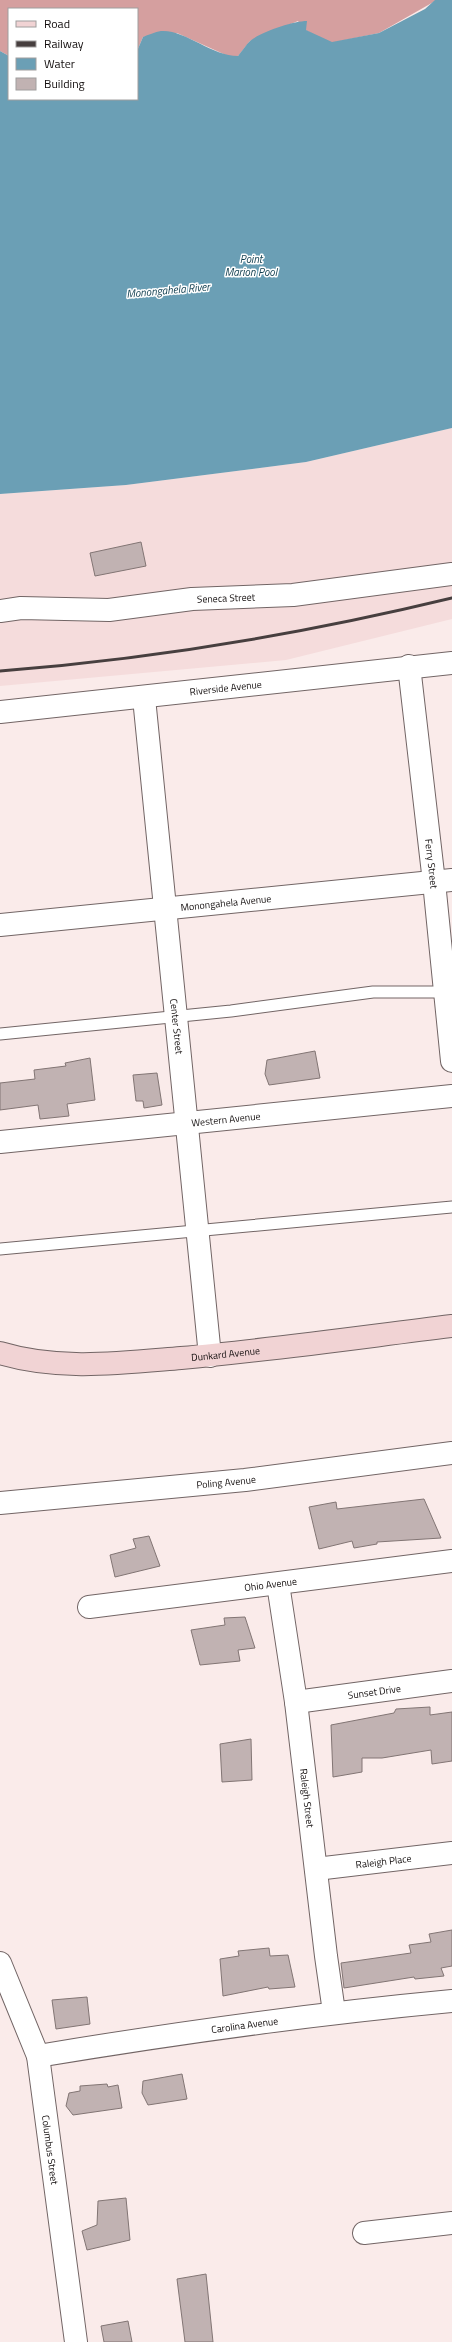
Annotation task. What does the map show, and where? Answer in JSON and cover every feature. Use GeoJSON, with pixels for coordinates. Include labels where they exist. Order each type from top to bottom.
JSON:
{"type":"FeatureCollection","features":[{"type":"Feature","properties":{"kind":"main road","name":"Dunkard Avenue"},"geometry":{"type":"LineString","coordinates":[[5,1357],[90,1366],[210,1356],[452,1326]]}},
{"type":"Feature","properties":{"kind":"street","name":"Seneca Street"},"geometry":{"type":"LineString","coordinates":[[0,611],[21,608],[109,610],[192,599],[293,596],[452,574]]}},
{"type":"Feature","properties":{"kind":"street","name":"Riverside Avenue"},"geometry":{"type":"LineString","coordinates":[[0,712],[144,698],[409,666],[452,663]]}},
{"type":"Feature","properties":{"kind":"street","name":"Ferry Street"},"geometry":{"type":"LineString","coordinates":[[409,666],[443,881],[445,992],[452,1061]]}},
{"type":"Feature","properties":{"kind":"street","name":"Center Street"},"geometry":{"type":"LineString","coordinates":[[144,698],[164,909],[188,1123],[210,1356]]}},
{"type":"Feature","properties":{"kind":"street","name":"Monongahela Avenue"},"geometry":{"type":"LineString","coordinates":[[0,925],[443,881]]}},
{"type":"Feature","properties":{"kind":"street","name":"Western Avenue"},"geometry":{"type":"LineString","coordinates":[[0,1142],[452,1096]]}},
{"type":"Feature","properties":{"kind":"street","name":"Poling Avenue"},"geometry":{"type":"LineString","coordinates":[[0,1502],[245,1480],[452,1453]]}},
{"type":"Feature","properties":{"kind":"street","name":"Ohio Avenue"},"geometry":{"type":"LineString","coordinates":[[89,1607],[452,1561]]}},
{"type":"Feature","properties":{"kind":"street","name":"Raleigh Street"},"geometry":{"type":"LineString","coordinates":[[278,1584],[296,1702],[334,2012]]}},
{"type":"Feature","properties":{"kind":"street","name":"Sunset Drive"},"geometry":{"type":"LineString","coordinates":[[296,1702],[452,1681]]}},
{"type":"Feature","properties":{"kind":"street","name":"Raleigh Place"},"geometry":{"type":"LineString","coordinates":[[316,1869],[452,1853]]}},
{"type":"Feature","properties":{"kind":"street","name":"Columbus Street"},"geometry":{"type":"LineString","coordinates":[[0,1963],[38,2056],[76,2342]]}},
{"type":"Feature","properties":{"kind":"street","name":"Carolina Avenue"},"geometry":{"type":"LineString","coordinates":[[38,2056],[127,2041],[334,2012],[452,2001]]}},
{"type":"Feature","properties":{"kind":"street"},"geometry":{"type":"LineString","coordinates":[[364,2233],[452,2223]]}},
{"type":"Feature","properties":{"kind":"lane"},"geometry":{"type":"LineString","coordinates":[[0,1034],[176,1015],[231,1011],[373,992],[445,992]]}},
{"type":"Feature","properties":{"kind":"lane"},"geometry":{"type":"LineString","coordinates":[[0,1249],[452,1207]]}},
{"type":"Feature","properties":{"kind":"shaded area"},"geometry":{"type":"Polygon","coordinates":[[[0,0],[437,0],[379,33],[331,43],[305,30],[298,21],[250,41],[238,56],[228,56],[177,33],[143,37],[138,49],[138,8],[8,8],[8,55],[0,51],[0,0]]]}},
{"type":"Feature","properties":{"kind":"shaded area"},"geometry":{"type":"Polygon","coordinates":[[[452,428],[452,619],[286,660],[0,686],[0,494],[126,485],[306,462],[452,428]]]}},
{"type":"Feature","properties":{"kind":"water","name":"Point Marion Pool"},"geometry":{"type":"Polygon","coordinates":[[[435,0],[452,0],[452,428],[306,462],[126,485],[0,494],[0,51],[8,55],[8,100],[138,100],[138,49],[143,37],[154,33],[161,31],[179,34],[218,52],[238,56],[248,43],[255,38],[269,31],[301,21],[307,21],[306,30],[332,42],[379,33],[425,9],[435,0]]]}},
{"type":"Feature","properties":{"kind":"building"},"geometry":{"type":"Polygon","coordinates":[[[141,542],[146,566],[95,576],[90,553],[141,542]]]}},
{"type":"Feature","properties":{"kind":"building"},"geometry":{"type":"Polygon","coordinates":[[[315,1051],[320,1078],[269,1085],[265,1074],[267,1060],[315,1051]]]}},
{"type":"Feature","properties":{"kind":"building"},"geometry":{"type":"Polygon","coordinates":[[[90,1058],[95,1100],[67,1104],[69,1116],[40,1119],[38,1105],[0,1110],[0,1083],[35,1079],[34,1070],[66,1066],[65,1063],[90,1058]]]}},
{"type":"Feature","properties":{"kind":"building"},"geometry":{"type":"Polygon","coordinates":[[[157,1073],[162,1105],[144,1108],[143,1101],[136,1101],[133,1075],[157,1073]]]}},
{"type":"Feature","properties":{"kind":"building"},"geometry":{"type":"Polygon","coordinates":[[[424,1499],[441,1538],[377,1542],[377,1544],[354,1548],[352,1541],[319,1549],[309,1507],[336,1502],[337,1509],[424,1499]]]}},
{"type":"Feature","properties":{"kind":"building"},"geometry":{"type":"Polygon","coordinates":[[[149,1536],[160,1566],[115,1577],[110,1555],[136,1548],[133,1539],[149,1536]]]}},
{"type":"Feature","properties":{"kind":"building"},"geometry":{"type":"Polygon","coordinates":[[[245,1617],[255,1648],[238,1650],[240,1661],[200,1665],[191,1630],[225,1625],[224,1618],[245,1617]]]}},
{"type":"Feature","properties":{"kind":"building"},"geometry":{"type":"Polygon","coordinates":[[[430,1707],[430,1715],[452,1712],[452,1761],[432,1764],[431,1750],[382,1758],[362,1758],[362,1772],[333,1777],[331,1725],[394,1713],[396,1709],[430,1707]]]}},
{"type":"Feature","properties":{"kind":"building"},"geometry":{"type":"Polygon","coordinates":[[[251,1739],[252,1780],[222,1782],[220,1744],[251,1739]]]}},
{"type":"Feature","properties":{"kind":"building"},"geometry":{"type":"Polygon","coordinates":[[[452,1930],[452,1966],[441,1968],[444,1976],[415,1979],[414,1977],[344,1988],[341,1963],[411,1953],[409,1945],[431,1942],[429,1934],[452,1930]]]}},
{"type":"Feature","properties":{"kind":"building"},"geometry":{"type":"Polygon","coordinates":[[[269,1948],[270,1956],[288,1955],[295,1987],[269,1989],[268,1987],[223,1996],[220,1959],[239,1956],[238,1951],[269,1948]]]}},
{"type":"Feature","properties":{"kind":"building"},"geometry":{"type":"Polygon","coordinates":[[[87,1997],[90,2024],[56,2029],[52,2000],[87,1997]]]}},
{"type":"Feature","properties":{"kind":"building"},"geometry":{"type":"Polygon","coordinates":[[[182,2074],[187,2099],[148,2105],[142,2093],[143,2081],[182,2074]]]}},
{"type":"Feature","properties":{"kind":"building"},"geometry":{"type":"Polygon","coordinates":[[[107,2084],[108,2087],[118,2085],[122,2108],[73,2115],[66,2106],[69,2093],[80,2091],[80,2086],[107,2084]]]}},
{"type":"Feature","properties":{"kind":"building"},"geometry":{"type":"Polygon","coordinates":[[[126,2198],[130,2240],[87,2250],[82,2231],[97,2225],[98,2201],[126,2198]]]}},
{"type":"Feature","properties":{"kind":"building"},"geometry":{"type":"Polygon","coordinates":[[[206,2274],[213,2342],[185,2342],[177,2279],[206,2274]]]}},
{"type":"Feature","properties":{"kind":"building"},"geometry":{"type":"Polygon","coordinates":[[[128,2321],[132,2342],[104,2342],[101,2326],[128,2321]]]}},
{"type":"Feature","properties":{"kind":"railway"},"geometry":{"type":"LineString","coordinates":[[0,671],[114,660],[228,644],[340,623],[452,598]]}},
{"type":"Feature","properties":{"kind":"water label","name":"Monongahela River"},"geometry":{"type":"Point","coordinates":[168,290]}}]}
